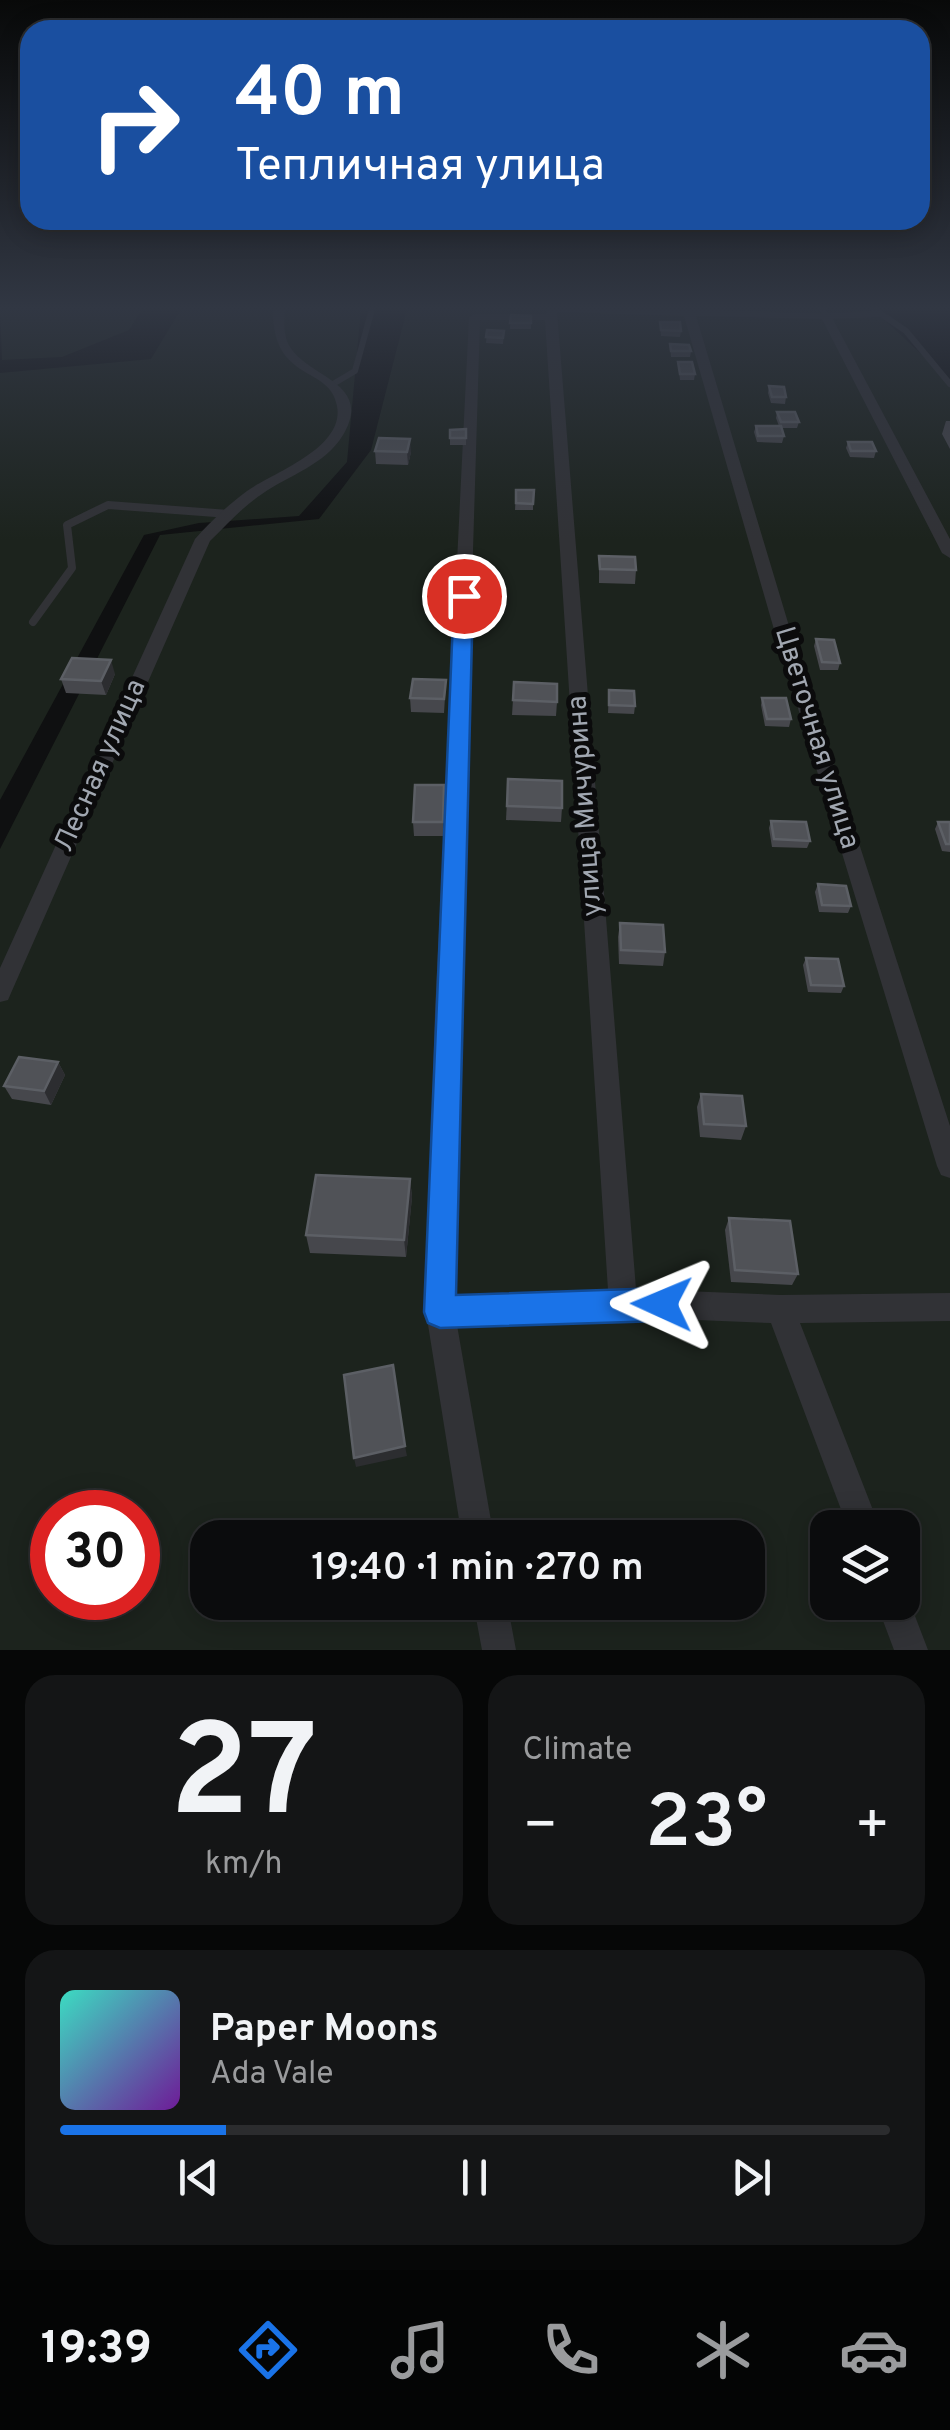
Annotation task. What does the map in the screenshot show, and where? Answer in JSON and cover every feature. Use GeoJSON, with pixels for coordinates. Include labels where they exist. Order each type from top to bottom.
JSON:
{"type":"FeatureCollection","features":[{"type":"Feature","properties":{"kind":"street"},"geometry":{"type":"LineString","coordinates":[[230,514],[254,492],[318,454],[341,428],[344,402],[334,386]]}},
{"type":"Feature","properties":{"kind":"street"},"geometry":{"type":"LineString","coordinates":[[473,386],[447,1011],[440,1312],[475,1520]]}},
{"type":"Feature","properties":{"kind":"street","name":"улица Мичурина"},"geometry":{"type":"LineString","coordinates":[[557,386],[623,1303]]}},
{"type":"Feature","properties":{"kind":"street","name":"Цветочная улица"},"geometry":{"type":"LineString","coordinates":[[711,386],[781,626],[950,1166]]}},
{"type":"Feature","properties":{"kind":"street"},"geometry":{"type":"LineString","coordinates":[[863,386],[950,553]]}},
{"type":"Feature","properties":{"kind":"street","name":"Лесная улица"},"geometry":{"type":"LineString","coordinates":[[0,993],[203,538],[230,514]]}},
{"type":"Feature","properties":{"kind":"street"},"geometry":{"type":"LineString","coordinates":[[440,1312],[623,1303],[780,1309],[950,1307]]}},
{"type":"Feature","properties":{"kind":"street"},"geometry":{"type":"LineString","coordinates":[[780,1309],[857,1510]]}},
{"type":"Feature","properties":{"kind":"street"},"geometry":{"type":"LineString","coordinates":[[493,1620],[499,1650]]}},
{"type":"Feature","properties":{"kind":"street"},"geometry":{"type":"LineString","coordinates":[[900,1620],[911,1650]]}},
{"type":"Feature","properties":{"kind":"lane"},"geometry":{"type":"LineString","coordinates":[[33,622],[72,568],[66,525],[108,505],[230,514]]}},
{"type":"Feature","properties":{"kind":"shaded area"},"geometry":{"type":"Polygon","coordinates":[[[0,386],[354,386],[347,462],[299,516],[199,523],[144,535],[0,800],[0,386]]]}},
{"type":"Feature","properties":{"kind":"shaded area"},"geometry":{"type":"Polygon","coordinates":[[[387,386],[950,386],[950,1650],[0,1650],[0,849],[160,535],[319,519],[371,450],[387,386]]]}},
{"type":"Feature","properties":{"kind":"building"},"geometry":{"type":"Polygon","coordinates":[[[769,386],[784,387],[786,397],[772,397],[769,386]]]}},
{"type":"Feature","properties":{"kind":"building"},"geometry":{"type":"Polygon","coordinates":[[[777,412],[795,412],[799,422],[781,422],[777,412]]]}},
{"type":"Feature","properties":{"kind":"building"},"geometry":{"type":"Polygon","coordinates":[[[756,426],[781,426],[784,436],[758,436],[756,426]]]}},
{"type":"Feature","properties":{"kind":"building"},"geometry":{"type":"Polygon","coordinates":[[[466,429],[466,438],[450,438],[450,430],[466,429]]]}},
{"type":"Feature","properties":{"kind":"building"},"geometry":{"type":"Polygon","coordinates":[[[379,438],[410,439],[407,452],[375,451],[379,438]]]}},
{"type":"Feature","properties":{"kind":"building"},"geometry":{"type":"Polygon","coordinates":[[[848,442],[872,442],[876,451],[851,451],[848,442]]]}},
{"type":"Feature","properties":{"kind":"building"},"geometry":{"type":"Polygon","coordinates":[[[516,490],[534,490],[533,504],[516,503],[516,490]]]}},
{"type":"Feature","properties":{"kind":"building"},"geometry":{"type":"Polygon","coordinates":[[[599,556],[635,557],[636,570],[600,569],[599,556]]]}},
{"type":"Feature","properties":{"kind":"building"},"geometry":{"type":"Polygon","coordinates":[[[816,639],[834,640],[840,663],[822,662],[816,639]]]}},
{"type":"Feature","properties":{"kind":"building"},"geometry":{"type":"Polygon","coordinates":[[[72,658],[111,660],[101,681],[61,679],[72,658]]]}},
{"type":"Feature","properties":{"kind":"building"},"geometry":{"type":"Polygon","coordinates":[[[413,679],[446,680],[444,699],[410,698],[413,679]]]}},
{"type":"Feature","properties":{"kind":"building"},"geometry":{"type":"Polygon","coordinates":[[[514,682],[557,684],[557,702],[513,700],[514,682]]]}},
{"type":"Feature","properties":{"kind":"building"},"geometry":{"type":"Polygon","coordinates":[[[609,690],[634,691],[635,706],[609,705],[609,690]]]}},
{"type":"Feature","properties":{"kind":"building"},"geometry":{"type":"Polygon","coordinates":[[[762,698],[786,698],[791,719],[767,719],[762,698]]]}},
{"type":"Feature","properties":{"kind":"building"},"geometry":{"type":"Polygon","coordinates":[[[508,779],[562,781],[562,808],[507,806],[508,779]]]}},
{"type":"Feature","properties":{"kind":"building"},"geometry":{"type":"Polygon","coordinates":[[[415,785],[444,785],[443,822],[413,822],[415,785]]]}},
{"type":"Feature","properties":{"kind":"building"},"geometry":{"type":"Polygon","coordinates":[[[771,821],[806,822],[810,841],[774,839],[771,821]]]}},
{"type":"Feature","properties":{"kind":"building"},"geometry":{"type":"Polygon","coordinates":[[[938,822],[950,822],[950,844],[946,844],[938,822]]]}},
{"type":"Feature","properties":{"kind":"building"},"geometry":{"type":"Polygon","coordinates":[[[818,884],[846,886],[851,906],[822,905],[818,884]]]}},
{"type":"Feature","properties":{"kind":"building"},"geometry":{"type":"Polygon","coordinates":[[[620,923],[663,925],[665,952],[621,950],[620,923]]]}},
{"type":"Feature","properties":{"kind":"building"},"geometry":{"type":"Polygon","coordinates":[[[806,958],[838,959],[844,986],[811,985],[806,958]]]}},
{"type":"Feature","properties":{"kind":"building"},"geometry":{"type":"Polygon","coordinates":[[[19,1057],[58,1062],[44,1091],[4,1086],[19,1057]]]}},
{"type":"Feature","properties":{"kind":"building"},"geometry":{"type":"Polygon","coordinates":[[[701,1094],[742,1096],[746,1126],[704,1124],[701,1094]]]}},
{"type":"Feature","properties":{"kind":"building"},"geometry":{"type":"Polygon","coordinates":[[[316,1175],[410,1179],[404,1240],[306,1235],[316,1175]]]}},
{"type":"Feature","properties":{"kind":"building"},"geometry":{"type":"Polygon","coordinates":[[[729,1218],[790,1221],[798,1274],[735,1270],[729,1218]]]}},
{"type":"Feature","properties":{"kind":"building"},"geometry":{"type":"Polygon","coordinates":[[[393,1365],[405,1446],[354,1458],[344,1375],[393,1365]]]}},
{"type":"Feature","properties":{"kind":"route"},"geometry":{"type":"LineString","coordinates":[[464,596],[447,1011],[440,1312],[662,1304]]}}]}
